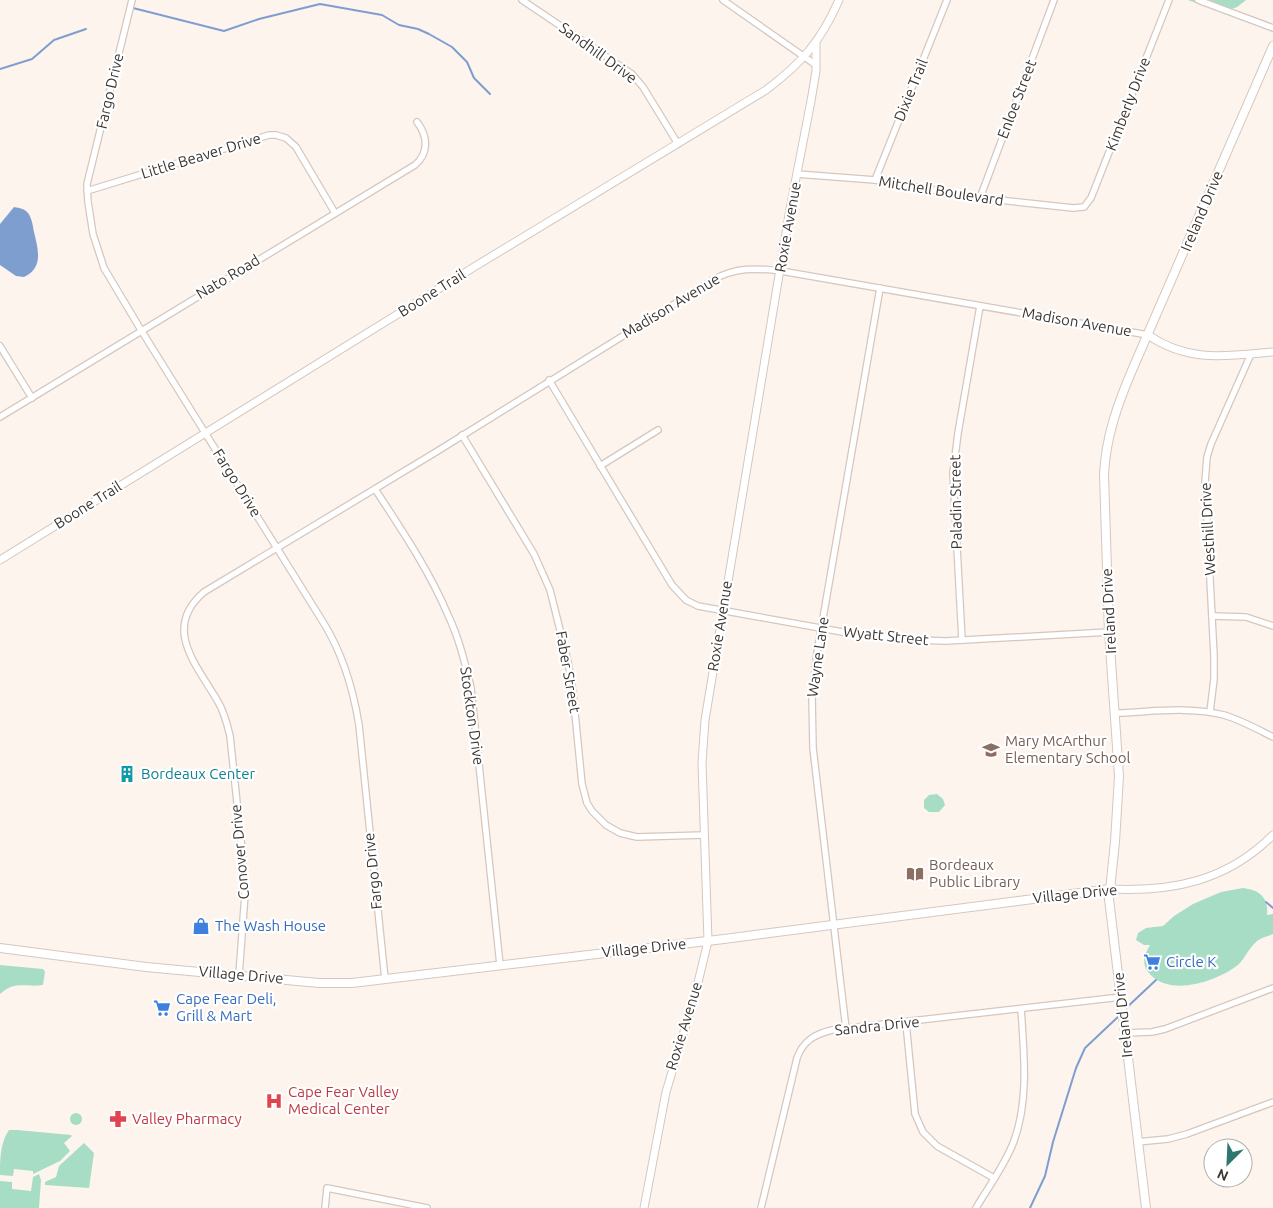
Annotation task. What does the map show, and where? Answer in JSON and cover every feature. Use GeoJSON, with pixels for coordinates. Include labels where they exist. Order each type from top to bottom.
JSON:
{"type":"FeatureCollection","features":[{"type":"Feature","properties":{"kind":"main road","name":"Ireland Drive"},"geometry":{"type":"LineString","coordinates":[[1146,1208],[1109,899],[1116,835],[1119,776],[1109,632],[1105,455],[1112,422],[1120,398],[1273,46]]}},
{"type":"Feature","properties":{"kind":"main road","name":"Village Drive"},"geometry":{"type":"LineString","coordinates":[[0,948],[146,967],[329,983],[352,983],[708,941],[1110,888]]}},
{"type":"Feature","properties":{"kind":"street","name":"Fargo Drive"},"geometry":{"type":"LineString","coordinates":[[132,0],[87,184],[93,234],[104,268],[332,636],[344,665],[355,701],[359,724],[385,979]]}},
{"type":"Feature","properties":{"kind":"street","name":"Sandhill Drive"},"geometry":{"type":"LineString","coordinates":[[522,0],[632,74],[643,87],[678,144]]}},
{"type":"Feature","properties":{"kind":"street"},"geometry":{"type":"LineString","coordinates":[[723,0],[816,66]]}},
{"type":"Feature","properties":{"kind":"street","name":"Boone Trail"},"geometry":{"type":"LineString","coordinates":[[0,560],[474,267],[766,90],[782,78],[816,43],[831,19],[839,0]]}},
{"type":"Feature","properties":{"kind":"street","name":"Dixie Trail"},"geometry":{"type":"LineString","coordinates":[[875,180],[947,0]]}},
{"type":"Feature","properties":{"kind":"street","name":"Enloe Street"},"geometry":{"type":"LineString","coordinates":[[980,198],[1054,0]]}},
{"type":"Feature","properties":{"kind":"street","name":"Kimberly Drive"},"geometry":{"type":"LineString","coordinates":[[1084,207],[1091,198],[1169,0]]}},
{"type":"Feature","properties":{"kind":"street"},"geometry":{"type":"LineString","coordinates":[[1198,0],[1273,28]]}},
{"type":"Feature","properties":{"kind":"street","name":"Roxie Avenue"},"geometry":{"type":"LineString","coordinates":[[644,1208],[666,1092],[695,994],[708,941],[703,738],[722,612],[797,174],[812,101],[816,66],[816,43]]}},
{"type":"Feature","properties":{"kind":"street","name":"Nato Road"},"geometry":{"type":"LineString","coordinates":[[0,417],[419,161],[426,145],[423,131],[417,122]]}},
{"type":"Feature","properties":{"kind":"street","name":"Little Beaver Drive"},"geometry":{"type":"LineString","coordinates":[[87,191],[276,135],[286,138],[296,146],[335,213]]}},
{"type":"Feature","properties":{"kind":"street","name":"Mitchell Boulevard"},"geometry":{"type":"LineString","coordinates":[[797,174],[875,180],[980,198],[1073,208],[1084,207]]}},
{"type":"Feature","properties":{"kind":"street","name":"Madison Avenue"},"geometry":{"type":"LineString","coordinates":[[277,548],[719,277],[745,269],[781,271],[1148,335]]}},
{"type":"Feature","properties":{"kind":"street","name":"Wayne Lane"},"geometry":{"type":"LineString","coordinates":[[846,1029],[812,748],[811,723],[814,673],[880,288]]}},
{"type":"Feature","properties":{"kind":"street","name":"Paladin Street"},"geometry":{"type":"LineString","coordinates":[[962,640],[953,473],[980,306]]}},
{"type":"Feature","properties":{"kind":"street"},"geometry":{"type":"LineString","coordinates":[[1148,335],[1171,348],[1197,355],[1222,356],[1273,352]]}},
{"type":"Feature","properties":{"kind":"street"},"geometry":{"type":"LineString","coordinates":[[0,346],[32,398]]}},
{"type":"Feature","properties":{"kind":"street","name":"Westhill Drive"},"geometry":{"type":"LineString","coordinates":[[1210,712],[1214,679],[1205,470],[1211,444],[1251,354]]}},
{"type":"Feature","properties":{"kind":"street","name":"Wyatt Street"},"geometry":{"type":"LineString","coordinates":[[549,380],[677,590],[686,600],[698,606],[722,612],[822,628],[905,639],[946,641],[1109,632]]}},
{"type":"Feature","properties":{"kind":"street"},"geometry":{"type":"LineString","coordinates":[[600,466],[658,430]]}},
{"type":"Feature","properties":{"kind":"street","name":"Faber Street"},"geometry":{"type":"LineString","coordinates":[[462,435],[534,554],[550,590],[568,662],[584,794],[592,811],[606,826],[628,836],[704,835]]}},
{"type":"Feature","properties":{"kind":"street","name":"Stockton Drive"},"geometry":{"type":"LineString","coordinates":[[375,489],[437,591],[449,615],[466,664],[471,688],[500,965]]}},
{"type":"Feature","properties":{"kind":"street","name":"Conover Drive"},"geometry":{"type":"LineString","coordinates":[[239,975],[245,894],[230,736],[227,722],[218,701],[189,655],[184,630],[188,612],[197,598],[277,548]]}},
{"type":"Feature","properties":{"kind":"street"},"geometry":{"type":"LineString","coordinates":[[1212,616],[1246,617],[1273,626]]}},
{"type":"Feature","properties":{"kind":"street"},"geometry":{"type":"LineString","coordinates":[[1116,714],[1179,710],[1210,712],[1237,720],[1273,737]]}},
{"type":"Feature","properties":{"kind":"street","name":"Village Drive"},"geometry":{"type":"LineString","coordinates":[[1110,888],[1164,888],[1205,878],[1238,863],[1273,834]]}},
{"type":"Feature","properties":{"kind":"street"},"geometry":{"type":"LineString","coordinates":[[1125,1033],[1152,1032],[1166,1029],[1273,988]]}},
{"type":"Feature","properties":{"kind":"street","name":"Sandra Drive"},"geometry":{"type":"LineString","coordinates":[[761,1208],[799,1052],[817,1034],[832,1030],[1121,997]]}},
{"type":"Feature","properties":{"kind":"street"},"geometry":{"type":"LineString","coordinates":[[976,1208],[1013,1142],[1022,1104],[1024,1062],[1021,1009]]}},
{"type":"Feature","properties":{"kind":"street"},"geometry":{"type":"LineString","coordinates":[[906,1023],[913,1107],[918,1123],[938,1146],[994,1178]]}},
{"type":"Feature","properties":{"kind":"street"},"geometry":{"type":"LineString","coordinates":[[1137,1142],[1168,1139],[1187,1134],[1273,1102]]}},
{"type":"Feature","properties":{"kind":"street"},"geometry":{"type":"LineString","coordinates":[[325,1208],[327,1188],[426,1208]]}},
{"type":"Feature","properties":{"kind":"green space"},"geometry":{"type":"Polygon","coordinates":[[[1188,0],[1246,0],[1237,7],[1222,12],[1188,0]]]}},
{"type":"Feature","properties":{"kind":"green space"},"geometry":{"type":"Polygon","coordinates":[[[937,794],[943,799],[945,805],[939,812],[929,812],[924,808],[924,800],[929,795],[937,794]]]}},
{"type":"Feature","properties":{"kind":"green space"},"geometry":{"type":"Polygon","coordinates":[[[1243,888],[1258,893],[1265,899],[1267,915],[1273,914],[1273,934],[1256,942],[1239,964],[1207,981],[1181,986],[1169,985],[1149,973],[1144,959],[1150,945],[1144,945],[1136,940],[1138,933],[1146,928],[1163,926],[1174,916],[1193,904],[1221,892],[1243,888]]]}},
{"type":"Feature","properties":{"kind":"green space"},"geometry":{"type":"Polygon","coordinates":[[[0,965],[43,969],[45,972],[43,985],[11,987],[0,994],[0,965]]]}},
{"type":"Feature","properties":{"kind":"green space"},"geometry":{"type":"Polygon","coordinates":[[[74,1113],[78,1113],[82,1119],[78,1125],[74,1125],[70,1121],[70,1117],[74,1113]]]}},
{"type":"Feature","properties":{"kind":"green space"},"geometry":{"type":"Polygon","coordinates":[[[9,1130],[71,1135],[64,1143],[70,1151],[60,1161],[33,1174],[33,1171],[14,1169],[13,1176],[0,1175],[2,1146],[9,1130]]]}},
{"type":"Feature","properties":{"kind":"green space"},"geometry":{"type":"Polygon","coordinates":[[[84,1143],[94,1153],[89,1188],[45,1185],[45,1182],[56,1177],[59,1166],[84,1143]]]}},
{"type":"Feature","properties":{"kind":"green space"},"geometry":{"type":"Polygon","coordinates":[[[39,1174],[41,1180],[39,1208],[0,1208],[0,1181],[12,1182],[12,1189],[31,1191],[33,1177],[39,1174]]]}},
{"type":"Feature","properties":{"kind":"water"},"geometry":{"type":"Polygon","coordinates":[[[14,207],[24,210],[29,215],[38,251],[35,269],[24,277],[16,276],[0,265],[0,224],[14,207]]]}},
{"type":"Feature","properties":{"kind":"waterway"},"geometry":{"type":"LineString","coordinates":[[133,8],[224,31],[259,19],[320,4],[382,15],[399,25],[418,29],[429,34],[452,47],[467,62],[474,78],[490,94]]}},
{"type":"Feature","properties":{"kind":"waterway"},"geometry":{"type":"LineString","coordinates":[[0,69],[32,59],[54,40],[86,29]]}},
{"type":"Feature","properties":{"kind":"waterway"},"geometry":{"type":"LineString","coordinates":[[1266,902],[1273,908]]}},
{"type":"Feature","properties":{"kind":"waterway"},"geometry":{"type":"LineString","coordinates":[[1124,1010],[1156,980]]}},
{"type":"Feature","properties":{"kind":"waterway"},"geometry":{"type":"LineString","coordinates":[[1030,1208],[1045,1176],[1053,1142],[1076,1068],[1085,1048],[1120,1015]]}},
{"type":"Feature","properties":{"kind":"place","name":"Mary McArthur Elementary School"},"geometry":{"type":"Point","coordinates":[991,750]}},
{"type":"Feature","properties":{"kind":"place","name":"Bordeaux Center"},"geometry":{"type":"Point","coordinates":[127,774]}},
{"type":"Feature","properties":{"kind":"place","name":"Bordeaux Public Library"},"geometry":{"type":"Point","coordinates":[915,874]}},
{"type":"Feature","properties":{"kind":"place","name":"The Wash House"},"geometry":{"type":"Point","coordinates":[201,926]}},
{"type":"Feature","properties":{"kind":"place","name":"Circle K"},"geometry":{"type":"Point","coordinates":[1152,962]}},
{"type":"Feature","properties":{"kind":"place","name":"Cape Fear Deli, Grill & Mart"},"geometry":{"type":"Point","coordinates":[162,1008]}},
{"type":"Feature","properties":{"kind":"place","name":"Cape Fear Valley Medical Center"},"geometry":{"type":"Point","coordinates":[274,1101]}},
{"type":"Feature","properties":{"kind":"place","name":"Valley Pharmacy"},"geometry":{"type":"Point","coordinates":[118,1119]}}]}
